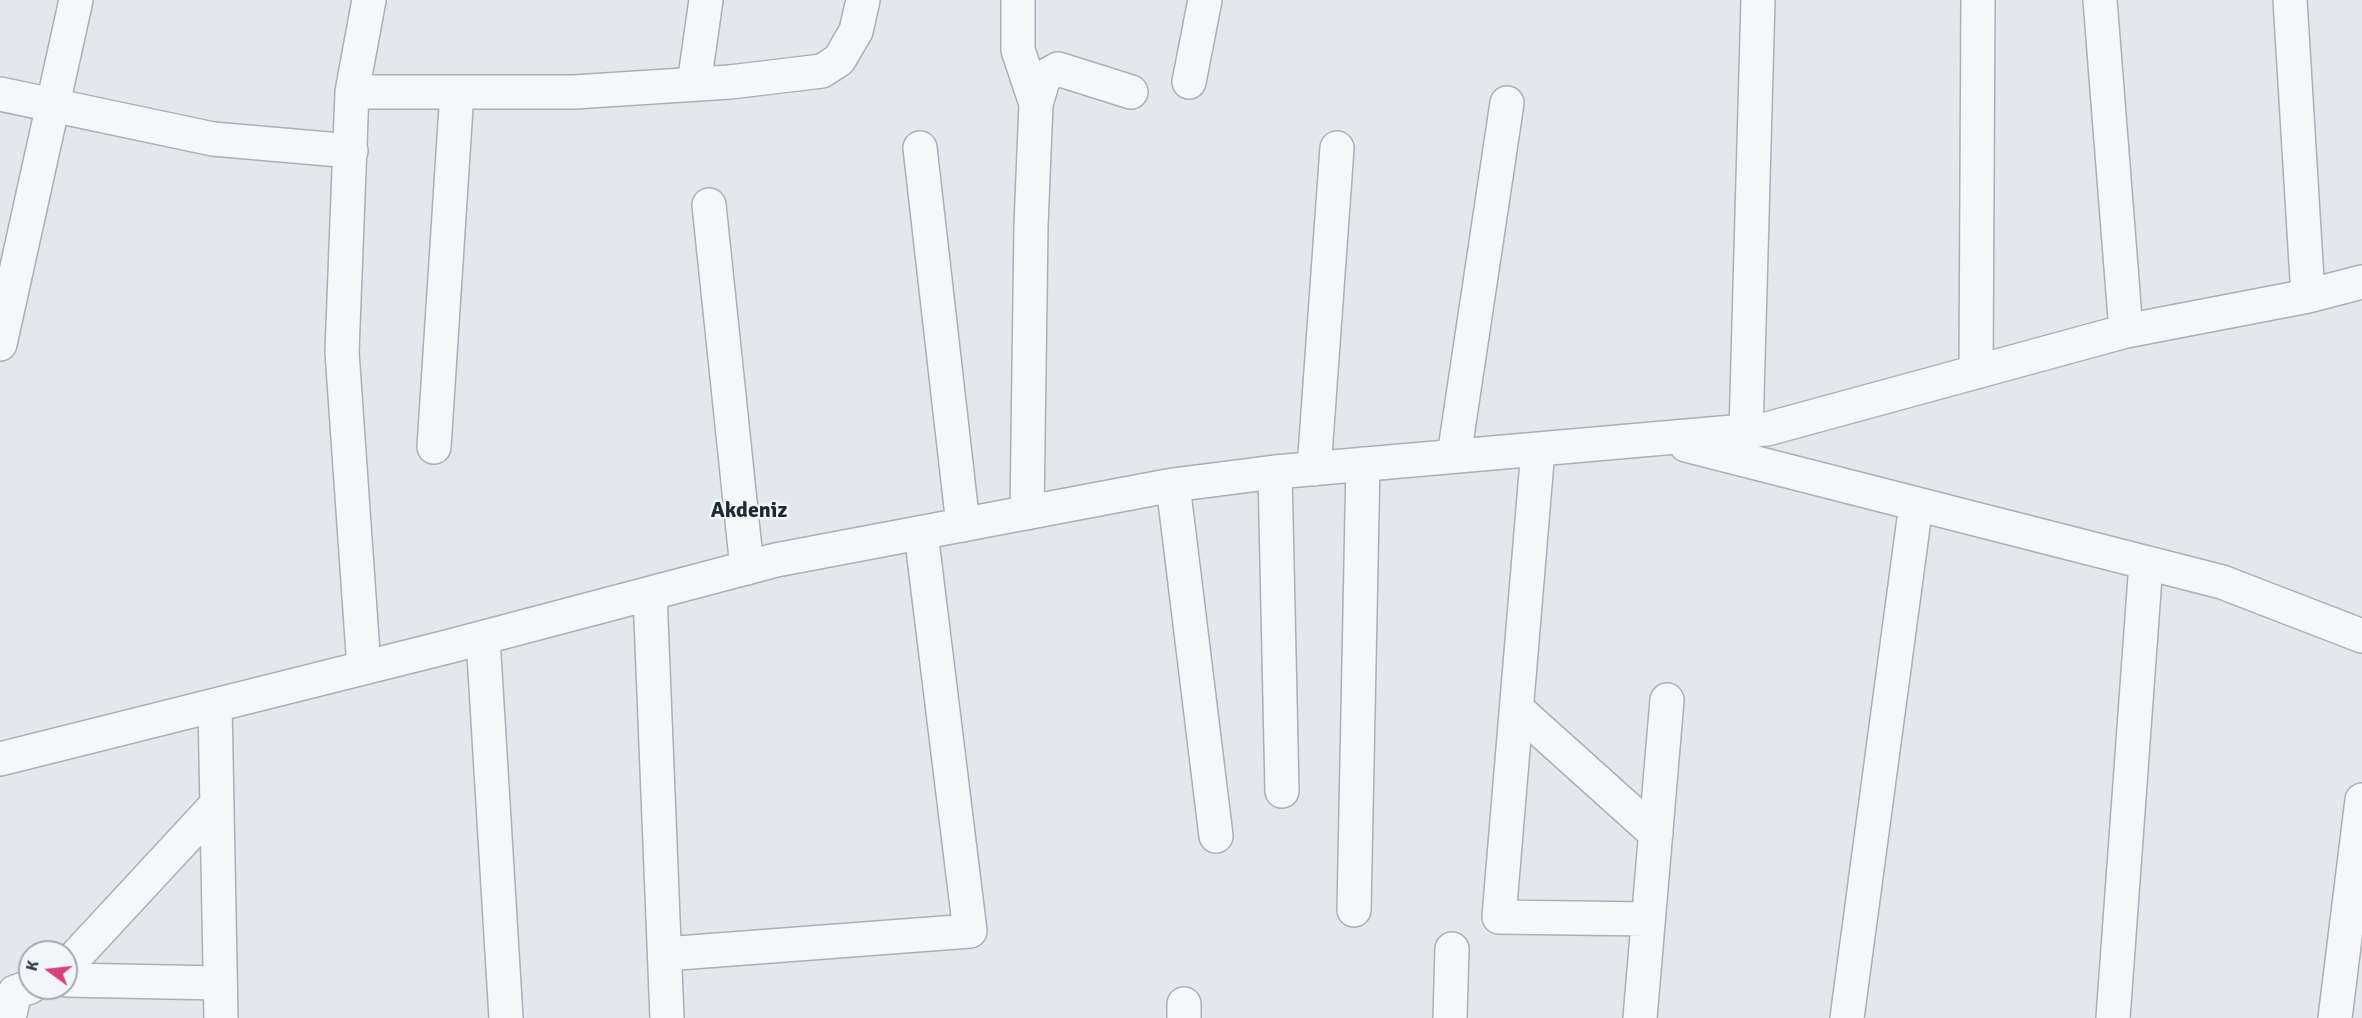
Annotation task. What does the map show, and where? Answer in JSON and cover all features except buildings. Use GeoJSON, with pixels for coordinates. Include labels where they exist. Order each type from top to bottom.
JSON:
{"type":"FeatureCollection","features":[{"type":"Feature","properties":{"kind":"street"},"geometry":{"type":"LineString","coordinates":[[0,344],[76,0]]}},
{"type":"Feature","properties":{"kind":"street"},"geometry":{"type":"LineString","coordinates":[[364,668],[342,352],[352,92],[369,0]]}},
{"type":"Feature","properties":{"kind":"street"},"geometry":{"type":"LineString","coordinates":[[694,84],[706,0]]}},
{"type":"Feature","properties":{"kind":"street"},"geometry":{"type":"LineString","coordinates":[[352,92],[574,92],[694,84],[822,71],[839,60],[856,31],[863,0]]}},
{"type":"Feature","properties":{"kind":"street"},"geometry":{"type":"LineString","coordinates":[[1018,0],[1018,50],[1036,104]]}},
{"type":"Feature","properties":{"kind":"street"},"geometry":{"type":"LineString","coordinates":[[1189,82],[1205,0]]}},
{"type":"Feature","properties":{"kind":"street"},"geometry":{"type":"LineString","coordinates":[[1746,432],[1758,0]]}},
{"type":"Feature","properties":{"kind":"street"},"geometry":{"type":"LineString","coordinates":[[1976,372],[1978,0]]}},
{"type":"Feature","properties":{"kind":"street"},"geometry":{"type":"LineString","coordinates":[[2100,0],[2126,331]]}},
{"type":"Feature","properties":{"kind":"street"},"geometry":{"type":"LineString","coordinates":[[2290,0],[2308,296]]}},
{"type":"Feature","properties":{"kind":"street"},"geometry":{"type":"LineString","coordinates":[[1027,513],[1031,225],[1036,104],[1044,77],[1058,69],[1131,92]]}},
{"type":"Feature","properties":{"kind":"street"},"geometry":{"type":"LineString","coordinates":[[434,447],[457,92]]}},
{"type":"Feature","properties":{"kind":"street"},"geometry":{"type":"LineString","coordinates":[[0,94],[213,139],[351,151]]}},
{"type":"Feature","properties":{"kind":"street"},"geometry":{"type":"LineString","coordinates":[[1454,456],[1507,103]]}},
{"type":"Feature","properties":{"kind":"street"},"geometry":{"type":"LineString","coordinates":[[920,148],[963,525]]}},
{"type":"Feature","properties":{"kind":"street"},"geometry":{"type":"LineString","coordinates":[[1314,469],[1337,148]]}},
{"type":"Feature","properties":{"kind":"street"},"geometry":{"type":"LineString","coordinates":[[709,205],[747,568]]}},
{"type":"Feature","properties":{"kind":"street"},"geometry":{"type":"LineString","coordinates":[[0,759],[483,638],[747,568],[1173,485],[1275,472],[1767,429],[2126,331],[2308,296],[2362,282]]}},
{"type":"Feature","properties":{"kind":"street"},"geometry":{"type":"LineString","coordinates":[[1662,438],[2222,582],[2362,636]]}},
{"type":"Feature","properties":{"kind":"street"},"geometry":{"type":"LineString","coordinates":[[1539,449],[1499,917],[1648,920]]}},
{"type":"Feature","properties":{"kind":"street"},"geometry":{"type":"LineString","coordinates":[[1354,910],[1363,464]]}},
{"type":"Feature","properties":{"kind":"street"},"geometry":{"type":"LineString","coordinates":[[1275,472],[1282,790]]}},
{"type":"Feature","properties":{"kind":"street"},"geometry":{"type":"LineString","coordinates":[[1173,485],[1216,836]]}},
{"type":"Feature","properties":{"kind":"street"},"geometry":{"type":"LineString","coordinates":[[1847,1018],[1916,504]]}},
{"type":"Feature","properties":{"kind":"street"},"geometry":{"type":"LineString","coordinates":[[665,954],[970,931],[921,533]]}},
{"type":"Feature","properties":{"kind":"street"},"geometry":{"type":"LineString","coordinates":[[2113,1018],[2146,563]]}},
{"type":"Feature","properties":{"kind":"street"},"geometry":{"type":"LineString","coordinates":[[650,594],[667,1018]]}},
{"type":"Feature","properties":{"kind":"street"},"geometry":{"type":"LineString","coordinates":[[483,638],[506,1018]]}},
{"type":"Feature","properties":{"kind":"street"},"geometry":{"type":"LineString","coordinates":[[1640,1018],[1667,700]]}},
{"type":"Feature","properties":{"kind":"street"},"geometry":{"type":"LineString","coordinates":[[215,705],[221,1018]]}},
{"type":"Feature","properties":{"kind":"street"},"geometry":{"type":"LineString","coordinates":[[1516,709],[1656,834]]}},
{"type":"Feature","properties":{"kind":"street"},"geometry":{"type":"LineString","coordinates":[[2335,1018],[2362,800]]}},
{"type":"Feature","properties":{"kind":"street"},"geometry":{"type":"LineString","coordinates":[[78,954],[217,804]]}},
{"type":"Feature","properties":{"kind":"street"},"geometry":{"type":"LineString","coordinates":[[1450,1018],[1452,949]]}},
{"type":"Feature","properties":{"kind":"street"},"geometry":{"type":"LineString","coordinates":[[78,980],[220,983]]}},
{"type":"Feature","properties":{"kind":"street"},"geometry":{"type":"LineString","coordinates":[[9,1018],[15,992],[18,991]]}},
{"type":"Feature","properties":{"kind":"district","name":"Akdeniz"},"geometry":{"type":"Point","coordinates":[749,511]}}]}
